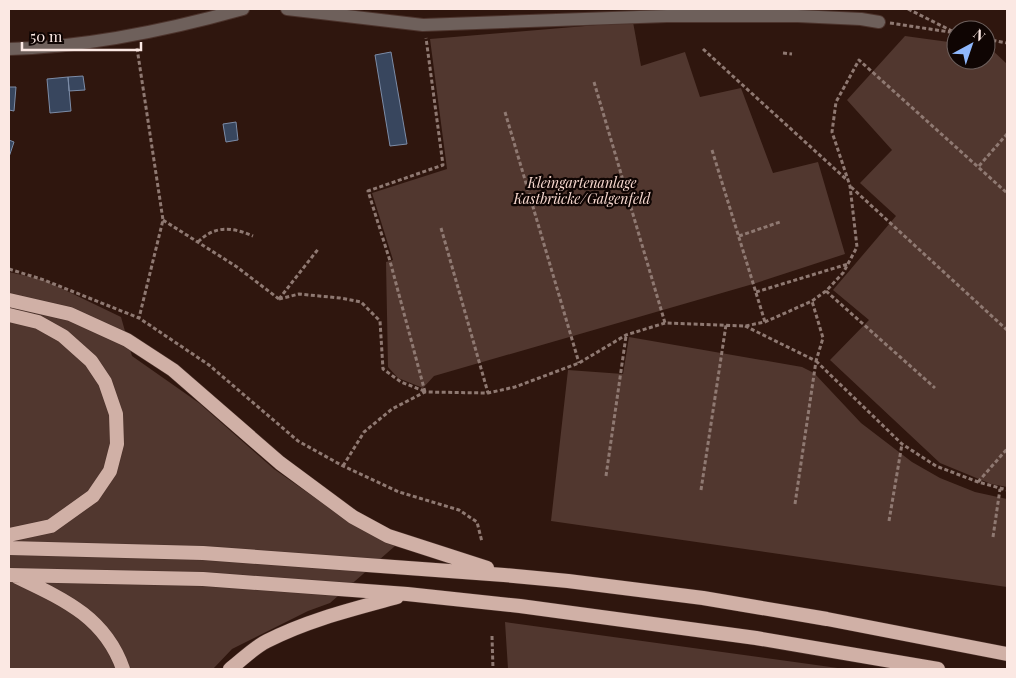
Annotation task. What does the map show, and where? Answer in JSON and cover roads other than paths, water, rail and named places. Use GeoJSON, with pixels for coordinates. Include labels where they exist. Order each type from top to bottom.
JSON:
{"type":"FeatureCollection","features":[{"type":"Feature","properties":{"kind":"highway"},"geometry":{"type":"LineString","coordinates":[[9,300],[70,314],[127,340],[174,370],[280,463],[353,517],[388,536],[419,548],[448,555],[504,575]]}},
{"type":"Feature","properties":{"kind":"highway"},"geometry":{"type":"LineString","coordinates":[[9,316],[38,322],[63,336],[91,361],[105,382],[116,414],[117,444],[110,471],[93,496],[51,526],[9,535]]}},
{"type":"Feature","properties":{"kind":"highway"},"geometry":{"type":"LineString","coordinates":[[9,548],[203,553],[504,575],[703,598],[827,619],[1007,654]]}},
{"type":"Feature","properties":{"kind":"highway"},"geometry":{"type":"LineString","coordinates":[[10,575],[203,579],[407,594],[520,606],[756,638],[938,669]]}},
{"type":"Feature","properties":{"kind":"highway"},"geometry":{"type":"LineString","coordinates":[[10,575],[50,592],[90,618],[115,648],[123,669]]}},
{"type":"Feature","properties":{"kind":"highway"},"geometry":{"type":"LineString","coordinates":[[230,669],[265,642],[291,630],[325,616],[407,594]]}},
{"type":"Feature","properties":{"kind":"street"},"geometry":{"type":"LineString","coordinates":[[9,49],[40,48],[135,34],[192,23],[243,9]]}},
{"type":"Feature","properties":{"kind":"street"},"geometry":{"type":"LineString","coordinates":[[287,9],[423,25],[686,16],[798,16],[861,19],[879,22]]}},
{"type":"Feature","properties":{"kind":"park label","name":"Kleingartenanlage Kastbrücke/Galgenfeld"},"geometry":{"type":"Point","coordinates":[582,190]}}]}
